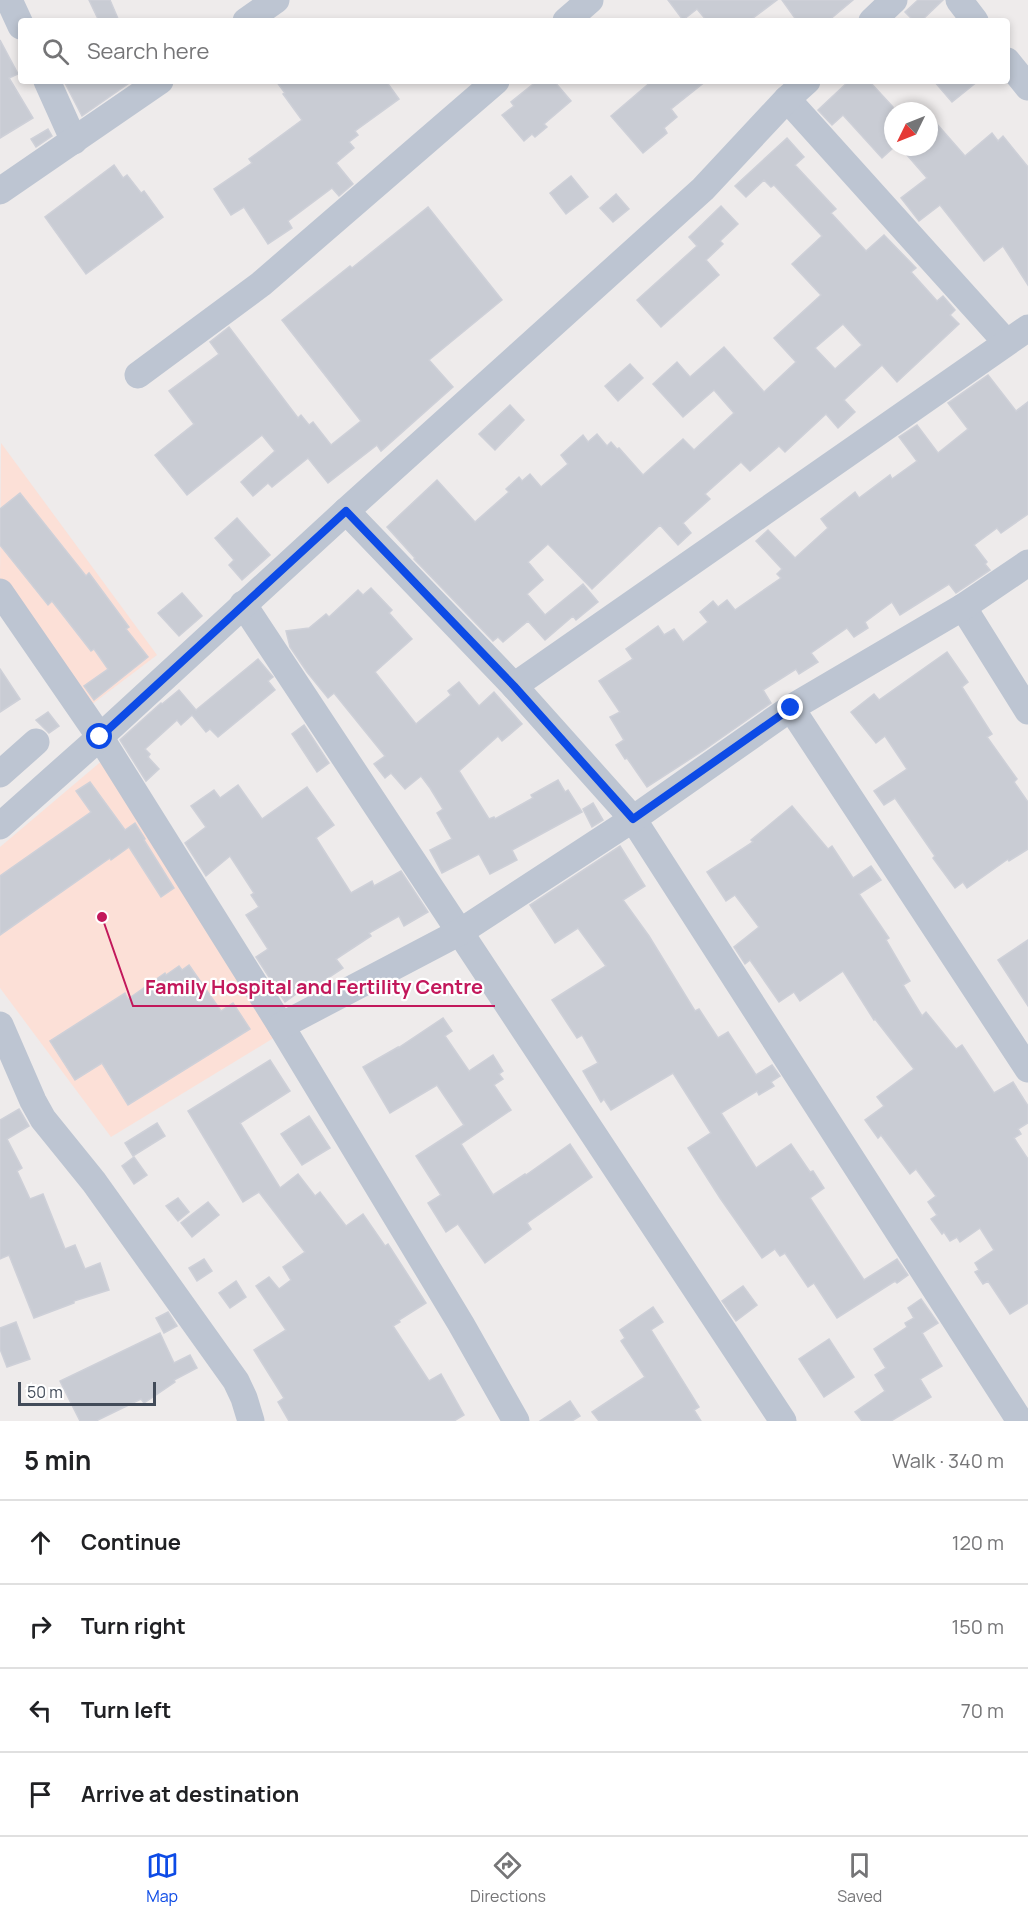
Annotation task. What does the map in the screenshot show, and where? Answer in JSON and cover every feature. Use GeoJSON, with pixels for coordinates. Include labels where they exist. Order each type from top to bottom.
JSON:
{"type":"FeatureCollection","features":[{"type":"Feature","properties":{"kind":"street"},"geometry":{"type":"LineString","coordinates":[[9,0],[18,20]]}},
{"type":"Feature","properties":{"kind":"street"},"geometry":{"type":"LineString","coordinates":[[250,18],[276,0]]}},
{"type":"Feature","properties":{"kind":"street"},"geometry":{"type":"LineString","coordinates":[[569,18],[590,0]]}},
{"type":"Feature","properties":{"kind":"street"},"geometry":{"type":"LineString","coordinates":[[875,18],[894,0]]}},
{"type":"Feature","properties":{"kind":"street"},"geometry":{"type":"LineString","coordinates":[[959,0],[973,18]]}},
{"type":"Feature","properties":{"kind":"street"},"geometry":{"type":"LineString","coordinates":[[1010,65],[1028,87]]}},
{"type":"Feature","properties":{"kind":"street"},"geometry":{"type":"LineString","coordinates":[[47,84],[74,141]]}},
{"type":"Feature","properties":{"kind":"street"},"geometry":{"type":"LineString","coordinates":[[0,191],[156,84]]}},
{"type":"Feature","properties":{"kind":"street"},"geometry":{"type":"LineString","coordinates":[[138,375],[261,284],[493,84]]}},
{"type":"Feature","properties":{"kind":"street"},"geometry":{"type":"LineString","coordinates":[[0,826],[703,189],[804,84]]}},
{"type":"Feature","properties":{"kind":"street"},"geometry":{"type":"LineString","coordinates":[[787,99],[1006,342]]}},
{"type":"Feature","properties":{"kind":"street"},"geometry":{"type":"LineString","coordinates":[[514,686],[1028,328]]}},
{"type":"Feature","properties":{"kind":"street"},"geometry":{"type":"LineString","coordinates":[[346,511],[514,686],[633,819],[1020,1421]]}},
{"type":"Feature","properties":{"kind":"street"},"geometry":{"type":"LineString","coordinates":[[281,1026],[460,932],[633,819],[791,708],[963,607],[1028,563]]}},
{"type":"Feature","properties":{"kind":"street"},"geometry":{"type":"LineString","coordinates":[[0,592],[100,737],[281,1026],[461,1324],[516,1421]]}},
{"type":"Feature","properties":{"kind":"street"},"geometry":{"type":"LineString","coordinates":[[243,604],[783,1421]]}},
{"type":"Feature","properties":{"kind":"street"},"geometry":{"type":"LineString","coordinates":[[963,607],[1028,711]]}},
{"type":"Feature","properties":{"kind":"street"},"geometry":{"type":"LineString","coordinates":[[791,708],[1028,1069]]}},
{"type":"Feature","properties":{"kind":"street"},"geometry":{"type":"LineString","coordinates":[[0,774],[36,742]]}},
{"type":"Feature","properties":{"kind":"street"},"geometry":{"type":"LineString","coordinates":[[0,1025],[43,1119],[94,1182],[236,1381],[251,1421]]}},
{"type":"Feature","properties":{"kind":"shaded area"},"geometry":{"type":"Polygon","coordinates":[[[1,443],[157,655],[83,711],[0,589],[1,443]]]}},
{"type":"Feature","properties":{"kind":"shaded area"},"geometry":{"type":"Polygon","coordinates":[[[104,759],[277,1036],[111,1137],[0,988],[0,847],[104,759]]]}},
{"type":"Feature","properties":{"kind":"building"},"geometry":{"type":"Polygon","coordinates":[[[89,0],[110,0],[118,18],[98,18],[89,0]]]}},
{"type":"Feature","properties":{"kind":"building"},"geometry":{"type":"Polygon","coordinates":[[[668,0],[777,0],[753,18],[704,18],[697,9],[686,18],[682,18],[668,0]]]}},
{"type":"Feature","properties":{"kind":"building"},"geometry":{"type":"Polygon","coordinates":[[[782,0],[853,0],[832,18],[795,18],[782,0]]]}},
{"type":"Feature","properties":{"kind":"building"},"geometry":{"type":"Polygon","coordinates":[[[918,0],[943,0],[924,18],[911,18],[905,12],[918,0]]]}},
{"type":"Feature","properties":{"kind":"building"},"geometry":{"type":"Polygon","coordinates":[[[0,40],[18,74],[9,78],[33,118],[0,138],[0,40]]]}},
{"type":"Feature","properties":{"kind":"building"},"geometry":{"type":"Polygon","coordinates":[[[66,84],[128,84],[82,116],[66,84]]]}},
{"type":"Feature","properties":{"kind":"building"},"geometry":{"type":"Polygon","coordinates":[[[278,84],[388,84],[399,99],[355,131],[358,135],[349,142],[354,148],[336,163],[353,184],[339,196],[332,188],[288,221],[292,228],[268,244],[244,207],[231,215],[214,189],[252,163],[249,159],[302,120],[283,94],[285,93],[278,84]]]}},
{"type":"Feature","properties":{"kind":"building"},"geometry":{"type":"Polygon","coordinates":[[[533,84],[557,84],[571,101],[544,124],[547,127],[535,137],[532,134],[524,141],[502,115],[514,106],[511,102],[533,84]]]}},
{"type":"Feature","properties":{"kind":"building"},"geometry":{"type":"Polygon","coordinates":[[[648,84],[702,84],[671,109],[677,117],[664,128],[667,133],[643,153],[611,116],[648,84]]]}},
{"type":"Feature","properties":{"kind":"building"},"geometry":{"type":"Polygon","coordinates":[[[846,84],[872,84],[888,102],[884,102],[884,156],[882,158],[843,115],[832,125],[818,110],[846,84]]]}},
{"type":"Feature","properties":{"kind":"building"},"geometry":{"type":"Polygon","coordinates":[[[937,84],[974,84],[952,102],[937,84]]]}},
{"type":"Feature","properties":{"kind":"building"},"geometry":{"type":"Polygon","coordinates":[[[938,125],[965,156],[992,133],[998,141],[1003,136],[1028,167],[1028,285],[1003,246],[984,261],[940,205],[919,221],[901,198],[927,178],[908,156],[938,156],[938,125]]]}},
{"type":"Feature","properties":{"kind":"building"},"geometry":{"type":"Polygon","coordinates":[[[48,129],[52,136],[36,147],[31,139],[48,129]]]}},
{"type":"Feature","properties":{"kind":"building"},"geometry":{"type":"Polygon","coordinates":[[[787,138],[804,157],[795,165],[836,209],[831,213],[866,251],[884,235],[916,268],[911,272],[937,301],[943,296],[955,310],[950,315],[959,324],[897,382],[882,365],[844,400],[855,412],[838,428],[826,414],[785,452],[779,446],[750,471],[741,462],[705,494],[710,499],[683,523],[691,533],[678,545],[660,525],[592,589],[548,544],[528,562],[543,580],[527,594],[545,615],[583,584],[598,602],[576,620],[573,616],[545,640],[528,621],[503,642],[498,637],[493,641],[414,559],[387,527],[437,480],[475,522],[509,492],[506,489],[519,477],[522,481],[530,474],[541,487],[568,464],[561,455],[583,435],[588,442],[597,434],[607,446],[611,442],[643,475],[683,439],[694,450],[734,413],[714,390],[683,417],[653,384],[677,362],[690,377],[724,347],[764,392],[796,362],[774,338],[821,295],[792,264],[822,236],[774,185],[771,187],[764,180],[746,197],[735,186],[787,138]],[[843,324],[815,348],[835,369],[862,345],[843,324]]]}},
{"type":"Feature","properties":{"kind":"building"},"geometry":{"type":"Polygon","coordinates":[[[114,165],[123,178],[127,175],[141,193],[144,191],[163,217],[86,274],[45,217],[114,165]]]}},
{"type":"Feature","properties":{"kind":"building"},"geometry":{"type":"Polygon","coordinates":[[[571,176],[588,197],[566,214],[550,193],[571,176]]]}},
{"type":"Feature","properties":{"kind":"building"},"geometry":{"type":"Polygon","coordinates":[[[616,194],[629,209],[613,222],[600,208],[616,194]]]}},
{"type":"Feature","properties":{"kind":"building"},"geometry":{"type":"Polygon","coordinates":[[[721,206],[738,224],[720,241],[723,244],[706,260],[719,275],[661,327],[637,300],[697,246],[689,237],[721,206]]]}},
{"type":"Feature","properties":{"kind":"building"},"geometry":{"type":"Polygon","coordinates":[[[428,207],[502,300],[429,360],[453,387],[381,451],[377,445],[328,483],[308,458],[272,487],[268,483],[253,496],[241,482],[275,451],[262,435],[187,495],[155,455],[194,424],[169,391],[219,354],[210,342],[229,327],[298,418],[301,415],[309,425],[313,422],[331,445],[361,421],[282,320],[428,207]]]}},
{"type":"Feature","properties":{"kind":"building"},"geometry":{"type":"Polygon","coordinates":[[[630,364],[643,378],[618,401],[605,386],[630,364]]]}},
{"type":"Feature","properties":{"kind":"building"},"geometry":{"type":"Polygon","coordinates":[[[988,375],[1016,411],[1028,402],[1028,514],[1001,533],[997,528],[974,545],[990,570],[956,593],[949,584],[900,615],[892,602],[865,622],[868,628],[854,637],[847,628],[811,653],[818,662],[799,674],[796,669],[763,690],[771,703],[647,787],[616,745],[624,740],[610,717],[620,712],[599,681],[633,659],[626,649],[658,626],[664,635],[674,629],[683,642],[708,622],[700,612],[713,601],[718,607],[727,600],[735,610],[781,578],[777,574],[782,569],[756,541],[768,530],[795,558],[828,528],[821,519],[855,492],[859,498],[890,475],[892,479],[917,461],[899,437],[917,425],[938,453],[968,429],[948,403],[988,375]]]}},
{"type":"Feature","properties":{"kind":"building"},"geometry":{"type":"Polygon","coordinates":[[[510,405],[524,420],[495,450],[479,434],[510,405]]]}},
{"type":"Feature","properties":{"kind":"building"},"geometry":{"type":"Polygon","coordinates":[[[20,493],[86,576],[89,573],[129,627],[126,629],[148,657],[94,700],[84,686],[108,669],[94,649],[91,651],[52,601],[48,605],[0,545],[0,509],[20,493]]]}},
{"type":"Feature","properties":{"kind":"building"},"geometry":{"type":"Polygon","coordinates":[[[237,518],[270,555],[242,580],[229,565],[234,560],[215,538],[237,518]]]}},
{"type":"Feature","properties":{"kind":"building"},"geometry":{"type":"Polygon","coordinates":[[[371,588],[392,610],[389,613],[412,639],[375,672],[416,724],[451,695],[448,691],[459,682],[479,706],[494,692],[522,724],[502,741],[498,736],[459,771],[489,819],[494,817],[495,819],[533,798],[531,795],[558,780],[565,792],[568,790],[582,812],[512,850],[517,860],[490,874],[479,854],[442,873],[430,850],[452,839],[437,813],[443,809],[430,788],[421,776],[405,789],[391,773],[385,778],[374,764],[385,756],[334,693],[328,698],[290,647],[286,631],[309,628],[326,614],[329,617],[358,590],[363,595],[371,588]]]}},
{"type":"Feature","properties":{"kind":"building"},"geometry":{"type":"Polygon","coordinates":[[[182,593],[202,616],[179,636],[158,613],[182,593]]]}},
{"type":"Feature","properties":{"kind":"building"},"geometry":{"type":"Polygon","coordinates":[[[947,652],[968,682],[962,687],[992,734],[987,737],[1017,779],[1014,782],[1028,802],[1028,849],[1009,861],[1008,859],[967,888],[963,882],[955,888],[895,798],[884,805],[874,791],[907,769],[885,736],[876,743],[851,712],[874,694],[879,700],[947,652]]]}},
{"type":"Feature","properties":{"kind":"building"},"geometry":{"type":"Polygon","coordinates":[[[258,659],[273,677],[268,681],[275,690],[218,737],[210,729],[206,732],[192,715],[181,725],[177,720],[145,749],[150,754],[148,757],[159,769],[146,781],[120,740],[179,690],[196,710],[258,659]]]}},
{"type":"Feature","properties":{"kind":"building"},"geometry":{"type":"Polygon","coordinates":[[[0,669],[20,699],[0,712],[0,669]]]}},
{"type":"Feature","properties":{"kind":"building"},"geometry":{"type":"Polygon","coordinates":[[[48,712],[59,726],[49,733],[36,720],[48,712]]]}},
{"type":"Feature","properties":{"kind":"building"},"geometry":{"type":"Polygon","coordinates":[[[304,725],[329,763],[317,772],[292,734],[304,725]]]}},
{"type":"Feature","properties":{"kind":"building"},"geometry":{"type":"Polygon","coordinates":[[[90,782],[125,830],[135,823],[174,888],[161,897],[129,847],[0,935],[0,876],[91,812],[76,791],[90,782]]]}},
{"type":"Feature","properties":{"kind":"building"},"geometry":{"type":"Polygon","coordinates":[[[238,785],[262,819],[307,787],[334,825],[316,838],[351,893],[372,881],[374,886],[401,871],[428,912],[404,926],[399,916],[369,933],[371,936],[336,959],[343,968],[316,986],[313,982],[285,1002],[256,957],[268,949],[246,915],[259,907],[251,895],[254,893],[230,856],[206,876],[185,843],[206,827],[191,806],[214,790],[220,798],[238,785]]]}},
{"type":"Feature","properties":{"kind":"building"},"geometry":{"type":"Polygon","coordinates":[[[593,803],[603,820],[592,827],[583,809],[593,803]]]}},
{"type":"Feature","properties":{"kind":"building"},"geometry":{"type":"Polygon","coordinates":[[[792,806],[828,849],[832,846],[853,878],[871,866],[881,880],[859,894],[889,938],[886,940],[910,981],[903,985],[922,1016],[926,1012],[956,1049],[962,1045],[994,1093],[1013,1082],[1028,1106],[1028,1123],[1018,1129],[1021,1134],[1014,1138],[1028,1159],[1028,1303],[1010,1314],[988,1281],[983,1284],[975,1272],[979,1270],[975,1263],[994,1250],[980,1228],[960,1242],[957,1237],[950,1241],[944,1232],[942,1234],[931,1219],[937,1215],[928,1202],[936,1196],[916,1169],[910,1174],[881,1135],[878,1138],[865,1120],[884,1106],[877,1097],[914,1069],[874,1020],[843,971],[800,1001],[794,992],[779,1002],[750,960],[745,964],[734,947],[759,927],[735,895],[726,901],[707,872],[753,842],[751,840],[792,806]]]}},
{"type":"Feature","properties":{"kind":"building"},"geometry":{"type":"Polygon","coordinates":[[[620,846],[645,886],[623,900],[649,936],[695,1011],[699,1009],[718,1038],[728,1032],[756,1075],[772,1065],[780,1076],[771,1082],[774,1086],[759,1095],[757,1091],[721,1113],[756,1168],[791,1144],[824,1188],[810,1198],[864,1280],[897,1259],[908,1275],[837,1318],[814,1283],[808,1287],[785,1253],[780,1256],[775,1249],[762,1258],[720,1198],[688,1148],[711,1133],[673,1073],[611,1110],[604,1099],[601,1102],[583,1071],[598,1063],[582,1035],[577,1038],[552,1000],[606,966],[578,928],[555,943],[530,905],[620,846]]]}},
{"type":"Feature","properties":{"kind":"building"},"geometry":{"type":"Polygon","coordinates":[[[1028,940],[1028,1006],[998,960],[1028,940]]]}},
{"type":"Feature","properties":{"kind":"building"},"geometry":{"type":"Polygon","coordinates":[[[189,965],[221,1011],[233,1003],[250,1029],[128,1105],[102,1063],[75,1080],[50,1041],[125,993],[128,999],[165,973],[166,975],[179,966],[182,970],[189,965]]]}},
{"type":"Feature","properties":{"kind":"building"},"geometry":{"type":"Polygon","coordinates":[[[443,1018],[452,1031],[445,1036],[469,1071],[493,1055],[503,1071],[499,1074],[503,1079],[494,1085],[511,1110],[461,1144],[493,1195],[570,1144],[592,1177],[527,1223],[531,1229],[485,1263],[458,1224],[446,1232],[428,1203],[441,1195],[416,1156],[464,1125],[437,1085],[390,1113],[363,1067],[398,1048],[443,1018]]]}},
{"type":"Feature","properties":{"kind":"building"},"geometry":{"type":"Polygon","coordinates":[[[270,1060],[290,1091],[240,1123],[280,1188],[298,1174],[315,1196],[320,1192],[346,1226],[363,1214],[385,1246],[388,1244],[426,1303],[393,1326],[429,1381],[441,1374],[464,1415],[454,1421],[289,1421],[278,1402],[284,1398],[254,1350],[286,1330],[256,1286],[269,1277],[279,1289],[291,1280],[283,1267],[305,1252],[259,1192],[243,1202],[188,1111],[270,1060]]]}},
{"type":"Feature","properties":{"kind":"building"},"geometry":{"type":"Polygon","coordinates":[[[19,1109],[29,1126],[7,1139],[22,1168],[17,1171],[30,1199],[43,1194],[65,1249],[75,1245],[85,1269],[100,1263],[109,1290],[74,1301],[74,1303],[34,1318],[9,1255],[0,1259],[0,1120],[19,1109]]]}},
{"type":"Feature","properties":{"kind":"building"},"geometry":{"type":"Polygon","coordinates":[[[309,1116],[330,1148],[302,1165],[281,1134],[309,1116]]]}},
{"type":"Feature","properties":{"kind":"building"},"geometry":{"type":"Polygon","coordinates":[[[157,1123],[165,1136],[133,1156],[125,1143],[157,1123]]]}},
{"type":"Feature","properties":{"kind":"building"},"geometry":{"type":"Polygon","coordinates":[[[134,1157],[147,1175],[134,1184],[122,1166],[134,1157]]]}},
{"type":"Feature","properties":{"kind":"building"},"geometry":{"type":"Polygon","coordinates":[[[178,1198],[189,1212],[178,1221],[166,1206],[178,1198]]]}},
{"type":"Feature","properties":{"kind":"building"},"geometry":{"type":"Polygon","coordinates":[[[208,1202],[219,1215],[192,1237],[181,1223],[208,1202]]]}},
{"type":"Feature","properties":{"kind":"building"},"geometry":{"type":"Polygon","coordinates":[[[204,1259],[212,1271],[197,1281],[189,1268],[204,1259]]]}},
{"type":"Feature","properties":{"kind":"building"},"geometry":{"type":"Polygon","coordinates":[[[236,1281],[246,1297],[230,1308],[219,1293],[236,1281]]]}},
{"type":"Feature","properties":{"kind":"building"},"geometry":{"type":"Polygon","coordinates":[[[743,1286],[757,1305],[736,1321],[722,1301],[743,1286]]]}},
{"type":"Feature","properties":{"kind":"building"},"geometry":{"type":"Polygon","coordinates":[[[921,1299],[938,1323],[922,1333],[942,1366],[920,1379],[931,1397],[891,1421],[862,1421],[855,1412],[885,1391],[875,1375],[886,1368],[874,1349],[907,1327],[905,1323],[914,1318],[908,1308],[921,1299]]]}},
{"type":"Feature","properties":{"kind":"building"},"geometry":{"type":"Polygon","coordinates":[[[653,1307],[663,1322],[651,1330],[699,1407],[694,1410],[701,1421],[599,1421],[592,1412],[645,1377],[621,1341],[625,1338],[620,1330],[653,1307]]]}},
{"type":"Feature","properties":{"kind":"building"},"geometry":{"type":"Polygon","coordinates":[[[168,1312],[177,1326],[164,1333],[156,1318],[168,1312]]]}},
{"type":"Feature","properties":{"kind":"building"},"geometry":{"type":"Polygon","coordinates":[[[16,1322],[30,1359],[7,1367],[0,1349],[0,1328],[16,1322]]]}},
{"type":"Feature","properties":{"kind":"building"},"geometry":{"type":"Polygon","coordinates":[[[160,1333],[174,1363],[190,1355],[197,1368],[174,1380],[175,1382],[144,1403],[141,1399],[96,1421],[80,1421],[60,1381],[160,1333]]]}},
{"type":"Feature","properties":{"kind":"building"},"geometry":{"type":"Polygon","coordinates":[[[829,1339],[854,1377],[824,1397],[799,1359],[829,1339]]]}},
{"type":"Feature","properties":{"kind":"building"},"geometry":{"type":"Polygon","coordinates":[[[570,1401],[580,1416],[572,1421],[540,1421],[570,1401]]]}},
{"type":"Feature","properties":{"kind":"place","name":"Family Hospital and Fertility Centre"},"geometry":{"type":"Point","coordinates":[102,917]}},
{"type":"Feature","properties":{"kind":"route"},"geometry":{"type":"LineString","coordinates":[[100,737],[346,511],[514,686],[633,819],[791,708]]}}]}
